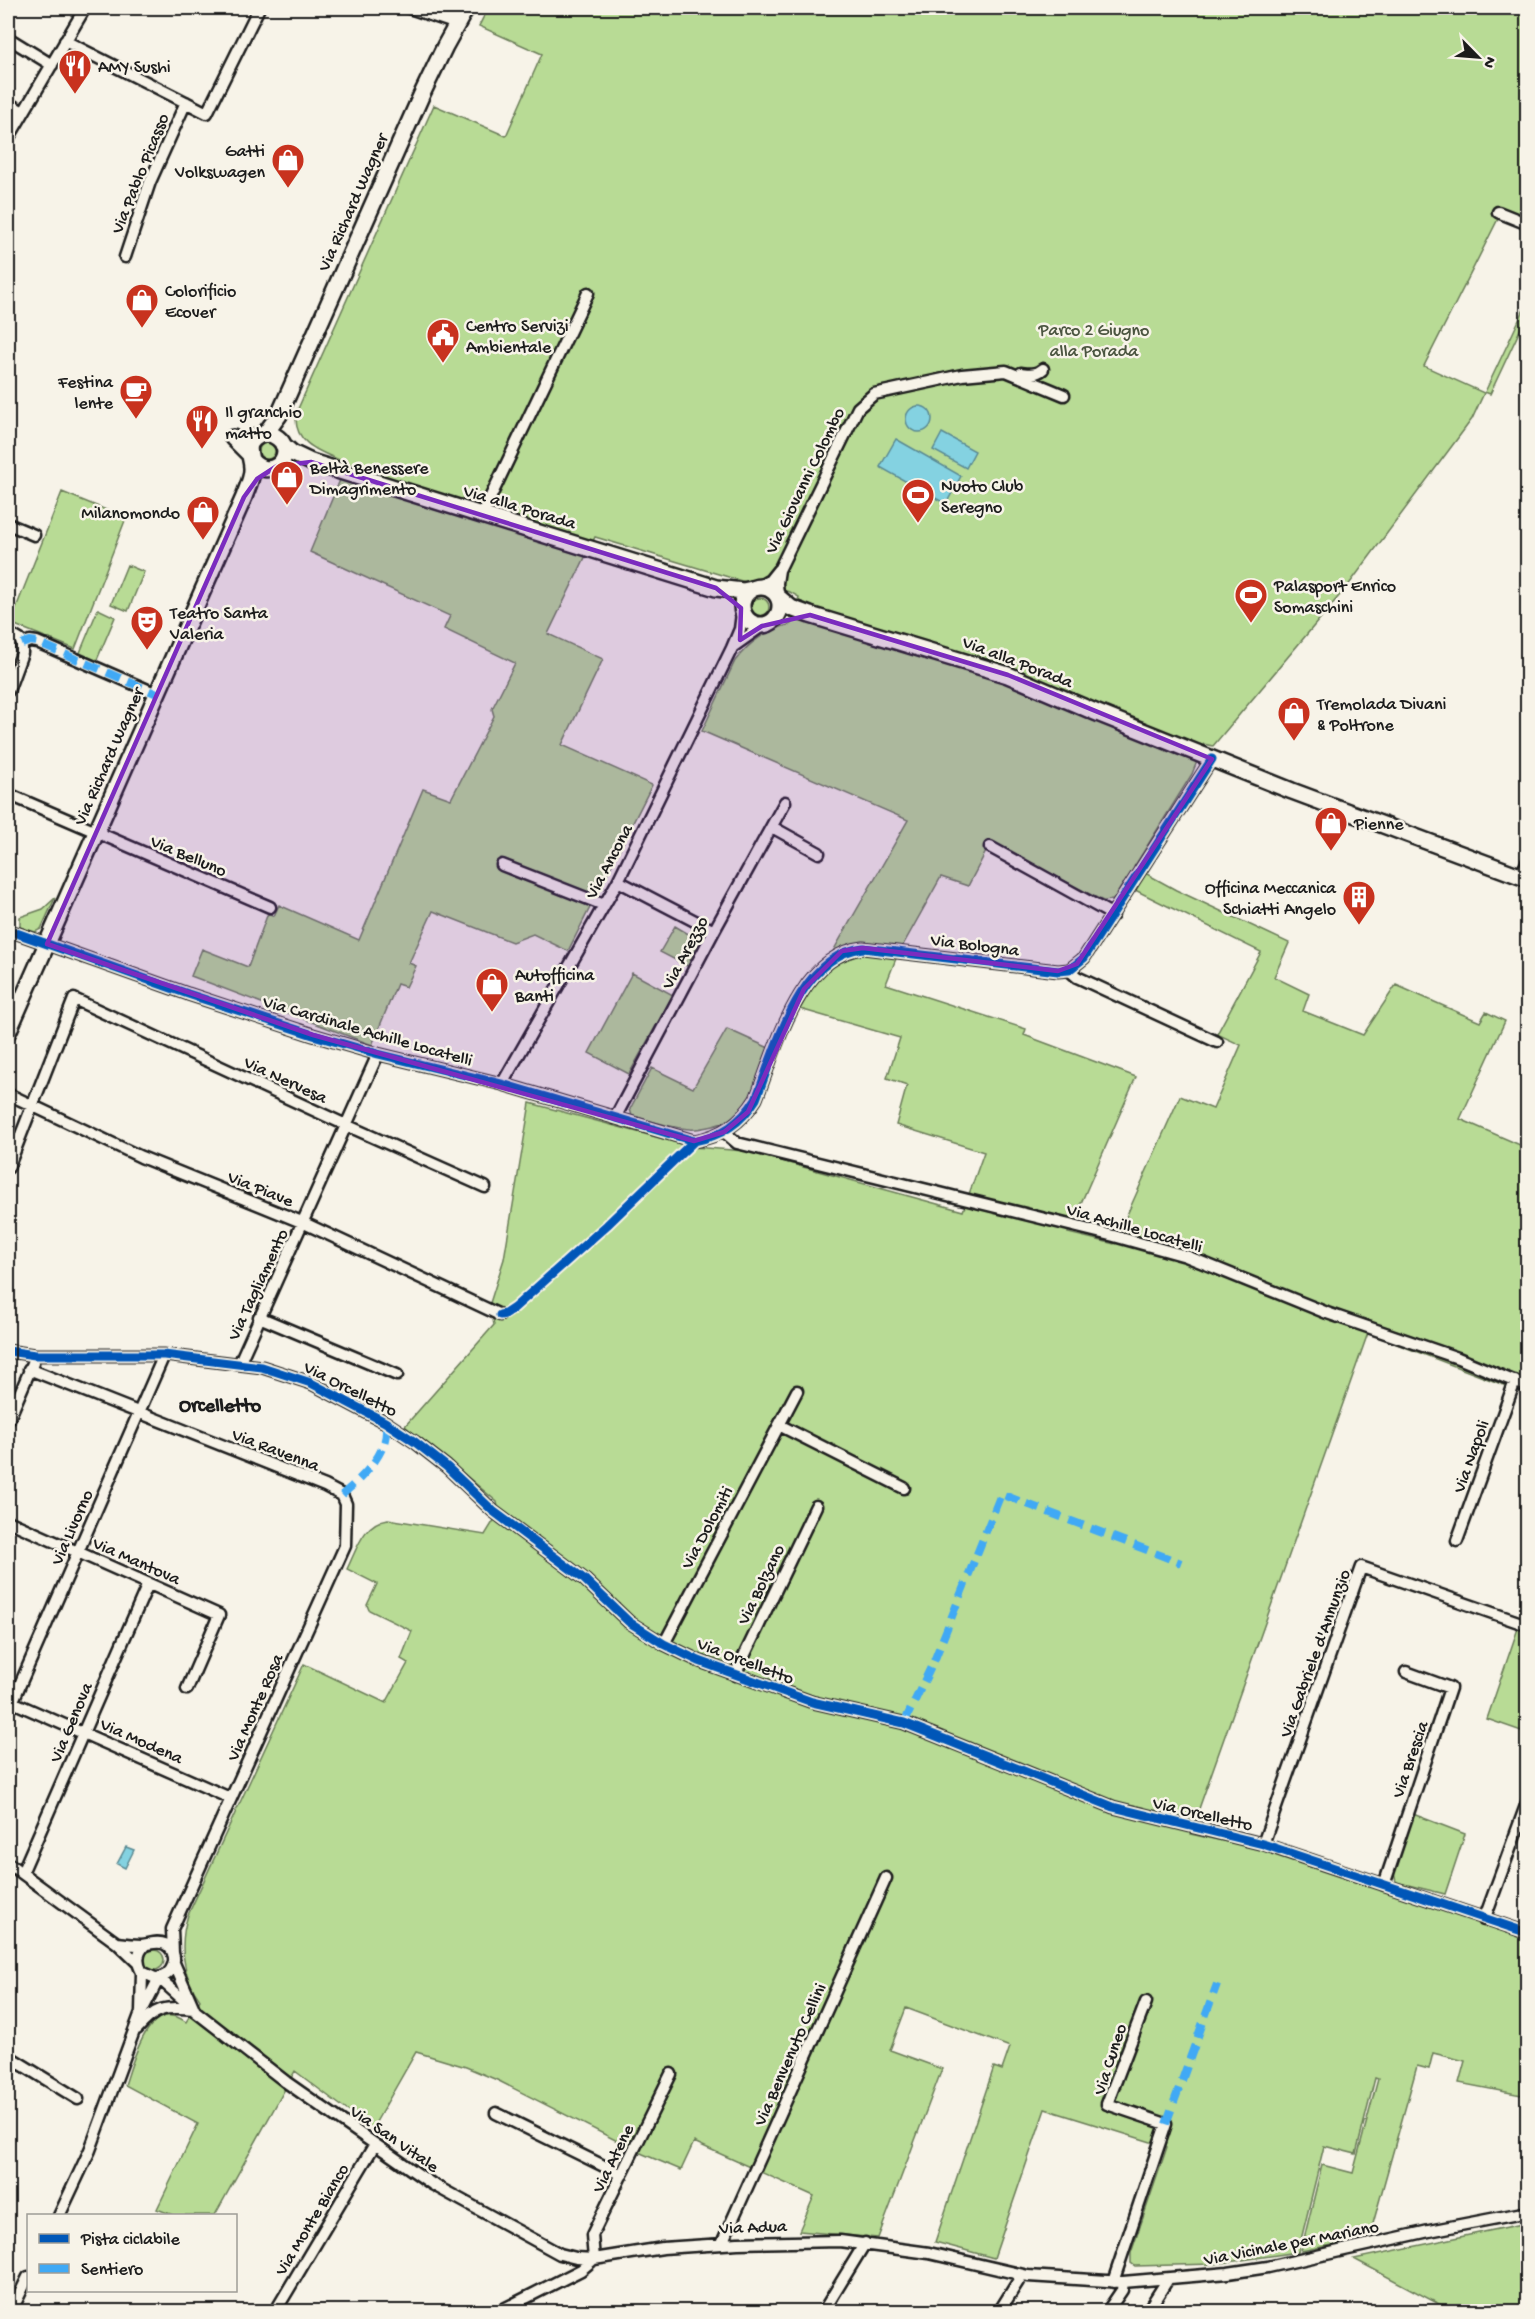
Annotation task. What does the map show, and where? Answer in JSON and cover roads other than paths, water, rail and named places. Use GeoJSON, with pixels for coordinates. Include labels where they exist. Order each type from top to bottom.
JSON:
{"type":"FeatureCollection","features":[{"type":"Feature","properties":{"kind":"street"},"geometry":{"type":"LineString","coordinates":[[8,139],[85,8]]}},
{"type":"Feature","properties":{"kind":"street"},"geometry":{"type":"LineString","coordinates":[[65,41],[207,113],[259,8]]}},
{"type":"Feature","properties":{"kind":"street"},"geometry":{"type":"LineString","coordinates":[[409,8],[457,24]]}},
{"type":"Feature","properties":{"kind":"street","name":"Via Richard Wagner"},"geometry":{"type":"LineString","coordinates":[[260,436],[279,415],[421,96],[466,8]]}},
{"type":"Feature","properties":{"kind":"street"},"geometry":{"type":"LineString","coordinates":[[8,38],[52,65]]}},
{"type":"Feature","properties":{"kind":"street","name":"Via Pablo Picasso"},"geometry":{"type":"LineString","coordinates":[[125,257],[150,182],[186,102]]}},
{"type":"Feature","properties":{"kind":"street"},"geometry":{"type":"LineString","coordinates":[[8,103],[23,112]]}},
{"type":"Feature","properties":{"kind":"street"},"geometry":{"type":"LineString","coordinates":[[1498,212],[1527,224]]}},
{"type":"Feature","properties":{"kind":"street"},"geometry":{"type":"LineString","coordinates":[[482,515],[588,293]]}},
{"type":"Feature","properties":{"kind":"street"},"geometry":{"type":"LineString","coordinates":[[1006,371],[1033,374],[1043,369]]}},
{"type":"Feature","properties":{"kind":"street","name":"Via Giovanni Colombo"},"geometry":{"type":"LineString","coordinates":[[755,588],[770,580],[779,570],[858,408],[874,394],[962,375],[1006,371],[1064,395]]}},
{"type":"Feature","properties":{"kind":"street","name":"Via Richard Wagner"},"geometry":{"type":"LineString","coordinates":[[279,415],[278,427],[282,442]]}},
{"type":"Feature","properties":{"kind":"street"},"geometry":{"type":"LineString","coordinates":[[271,434],[282,442],[284,457],[274,468],[259,468],[250,457],[249,448],[260,436],[271,434]]}},
{"type":"Feature","properties":{"kind":"street","name":"Via alla Porada"},"geometry":{"type":"LineString","coordinates":[[282,442],[292,453],[311,462],[716,588],[743,591],[755,588]]}},
{"type":"Feature","properties":{"kind":"street","name":"Via Richard Wagner"},"geometry":{"type":"LineString","coordinates":[[8,1032],[244,497],[251,478],[250,457]]}},
{"type":"Feature","properties":{"kind":"street","name":"Via alla Porada"},"geometry":{"type":"LineString","coordinates":[[274,468],[299,462],[311,462]]}},
{"type":"Feature","properties":{"kind":"street","name":"Via Richard Wagner"},"geometry":{"type":"LineString","coordinates":[[244,497],[256,479],[274,468]]}},
{"type":"Feature","properties":{"kind":"street"},"geometry":{"type":"LineString","coordinates":[[8,524],[33,535]]}},
{"type":"Feature","properties":{"kind":"street","name":"Via Giovanni Colombo"},"geometry":{"type":"LineString","coordinates":[[778,597],[779,570]]}},
{"type":"Feature","properties":{"kind":"street","name":"Via alla Porada"},"geometry":{"type":"LineString","coordinates":[[716,588],[742,610]]}},
{"type":"Feature","properties":{"kind":"street"},"geometry":{"type":"LineString","coordinates":[[755,588],[770,589],[778,597],[779,612],[766,624],[748,621],[742,610],[743,597],[755,588]]}},
{"type":"Feature","properties":{"kind":"street","name":"Via alla Porada"},"geometry":{"type":"LineString","coordinates":[[778,597],[790,608],[810,615],[1008,675],[1210,758],[1524,878]]}},
{"type":"Feature","properties":{"kind":"street","name":"Via Ancona"},"geometry":{"type":"LineString","coordinates":[[502,1084],[618,882],[732,648],[740,629],[742,610]]}},
{"type":"Feature","properties":{"kind":"street","name":"Via alla Porada"},"geometry":{"type":"LineString","coordinates":[[766,624],[810,615]]}},
{"type":"Feature","properties":{"kind":"street","name":"Via Ancona"},"geometry":{"type":"LineString","coordinates":[[732,648],[766,624]]}},
{"type":"Feature","properties":{"kind":"street"},"geometry":{"type":"LineString","coordinates":[[8,633],[20,640],[22,644],[22,653],[8,691]]}},
{"type":"Feature","properties":{"kind":"street"},"geometry":{"type":"LineString","coordinates":[[22,644],[30,641],[38,642],[157,694]]}},
{"type":"Feature","properties":{"kind":"street"},"geometry":{"type":"LineString","coordinates":[[1210,758],[1113,915],[1084,958],[1069,970],[1077,977],[1217,1042]]}},
{"type":"Feature","properties":{"kind":"street","name":"Via Belluno"},"geometry":{"type":"LineString","coordinates":[[8,794],[270,907]]}},
{"type":"Feature","properties":{"kind":"street","name":"Via Arezzo"},"geometry":{"type":"LineString","coordinates":[[615,1118],[785,802]]}},
{"type":"Feature","properties":{"kind":"street"},"geometry":{"type":"LineString","coordinates":[[772,827],[819,853]]}},
{"type":"Feature","properties":{"kind":"street"},"geometry":{"type":"LineString","coordinates":[[990,847],[1113,915]]}},
{"type":"Feature","properties":{"kind":"street"},"geometry":{"type":"LineString","coordinates":[[1524,878],[1527,861]]}},
{"type":"Feature","properties":{"kind":"street"},"geometry":{"type":"LineString","coordinates":[[502,866],[604,905]]}},
{"type":"Feature","properties":{"kind":"street"},"geometry":{"type":"LineString","coordinates":[[618,882],[714,931]]}},
{"type":"Feature","properties":{"kind":"street","name":"Via Cardinale Achille Locatelli"},"geometry":{"type":"LineString","coordinates":[[8,930],[188,994],[378,1054],[502,1084],[693,1141],[724,1132]]}},
{"type":"Feature","properties":{"kind":"street","name":"Via Bologna"},"geometry":{"type":"LineString","coordinates":[[724,1132],[743,1117],[756,1099],[792,1009],[804,988],[842,951],[863,948],[1058,971],[1069,970]]}},
{"type":"Feature","properties":{"kind":"street","name":"Via Nervesa"},"geometry":{"type":"LineString","coordinates":[[33,1105],[74,999],[485,1187]]}},
{"type":"Feature","properties":{"kind":"street","name":"Via Tagliamento"},"geometry":{"type":"LineString","coordinates":[[239,1364],[378,1054]]}},
{"type":"Feature","properties":{"kind":"street","name":"Via Piave"},"geometry":{"type":"LineString","coordinates":[[8,1094],[141,1157],[304,1223],[500,1315]]}},
{"type":"Feature","properties":{"kind":"street"},"geometry":{"type":"LineString","coordinates":[[8,1168],[33,1105]]}},
{"type":"Feature","properties":{"kind":"street","name":"Via Achille Locatelli"},"geometry":{"type":"LineString","coordinates":[[724,1132],[737,1143],[1103,1233],[1186,1256],[1327,1313],[1458,1358],[1527,1387]]}},
{"type":"Feature","properties":{"kind":"street"},"geometry":{"type":"LineString","coordinates":[[259,1317],[397,1375]]}},
{"type":"Feature","properties":{"kind":"street","name":"Via Orcelletto"},"geometry":{"type":"LineString","coordinates":[[8,1351],[35,1355],[164,1355],[239,1364],[279,1372],[311,1383],[385,1422],[416,1442],[447,1467],[493,1511],[584,1579],[629,1622],[664,1644],[699,1661],[812,1702],[904,1723],[1113,1807],[1263,1844],[1527,1933]]}},
{"type":"Feature","properties":{"kind":"street"},"geometry":{"type":"LineString","coordinates":[[8,1421],[35,1355]]}},
{"type":"Feature","properties":{"kind":"street","name":"Via Livorno"},"geometry":{"type":"LineString","coordinates":[[9,1704],[164,1355]]}},
{"type":"Feature","properties":{"kind":"street","name":"Via Ravenna"},"geometry":{"type":"LineString","coordinates":[[29,1369],[325,1486],[342,1495]]}},
{"type":"Feature","properties":{"kind":"street","name":"Via Napoli"},"geometry":{"type":"LineString","coordinates":[[1457,1541],[1515,1381]]}},
{"type":"Feature","properties":{"kind":"street","name":"Via Dolomiti"},"geometry":{"type":"LineString","coordinates":[[664,1644],[797,1391]]}},
{"type":"Feature","properties":{"kind":"street"},"geometry":{"type":"LineString","coordinates":[[779,1425],[904,1488]]}},
{"type":"Feature","properties":{"kind":"street","name":"Via Monte Rosa"},"geometry":{"type":"LineString","coordinates":[[174,1958],[172,1929],[345,1546],[347,1516],[346,1504],[342,1495]]}},
{"type":"Feature","properties":{"kind":"street","name":"Via Bolzano"},"geometry":{"type":"LineString","coordinates":[[735,1675],[816,1506]]}},
{"type":"Feature","properties":{"kind":"street","name":"Via Mantova"},"geometry":{"type":"LineString","coordinates":[[8,1521],[219,1615],[187,1689]]}},
{"type":"Feature","properties":{"kind":"street","name":"Via Gabriele d'Annunzio"},"geometry":{"type":"LineString","coordinates":[[1263,1844],[1361,1567],[1524,1624]]}},
{"type":"Feature","properties":{"kind":"street","name":"Via Genova"},"geometry":{"type":"LineString","coordinates":[[22,1873],[148,1584]]}},
{"type":"Feature","properties":{"kind":"street","name":"Via Brescia"},"geometry":{"type":"LineString","coordinates":[[1384,1885],[1450,1688],[1406,1672]]}},
{"type":"Feature","properties":{"kind":"street","name":"Via Modena"},"geometry":{"type":"LineString","coordinates":[[9,1704],[83,1732],[230,1798]]}},
{"type":"Feature","properties":{"kind":"street"},"geometry":{"type":"LineString","coordinates":[[1484,1920],[1527,1800]]}},
{"type":"Feature","properties":{"kind":"street"},"geometry":{"type":"LineString","coordinates":[[8,1863],[117,1943],[150,1977],[159,1978],[167,1975],[174,1958],[164,1944],[117,1943]]}},
{"type":"Feature","properties":{"kind":"street","name":"Via Benvenuto Cellini"},"geometry":{"type":"LineString","coordinates":[[722,2243],[886,1878]]}},
{"type":"Feature","properties":{"kind":"street"},"geometry":{"type":"LineString","coordinates":[[141,2012],[139,1955],[148,1944],[172,1929]]}},
{"type":"Feature","properties":{"kind":"street","name":"Via San Vitale"},"geometry":{"type":"LineString","coordinates":[[174,1958],[194,2009]]}},
{"type":"Feature","properties":{"kind":"street"},"geometry":{"type":"LineString","coordinates":[[59,2214],[90,2150],[130,2039],[159,1978]]}},
{"type":"Feature","properties":{"kind":"street","name":"Via San Vitale"},"geometry":{"type":"LineString","coordinates":[[159,1978],[194,2009],[286,2082],[448,2194],[560,2254],[594,2259]]}},
{"type":"Feature","properties":{"kind":"street","name":"Via Cuneo"},"geometry":{"type":"LineString","coordinates":[[1118,2282],[1166,2124],[1107,2104],[1146,2002]]}},
{"type":"Feature","properties":{"kind":"street"},"geometry":{"type":"LineString","coordinates":[[130,2039],[143,2022],[157,2011],[166,2007],[194,2009]]}},
{"type":"Feature","properties":{"kind":"street"},"geometry":{"type":"LineString","coordinates":[[8,2056],[78,2099]]}},
{"type":"Feature","properties":{"kind":"street","name":"Via Atene"},"geometry":{"type":"LineString","coordinates":[[594,2259],[592,2235],[671,2074]]}},
{"type":"Feature","properties":{"kind":"street"},"geometry":{"type":"LineString","coordinates":[[496,2113],[621,2175]]}},
{"type":"Feature","properties":{"kind":"street","name":"Via Monte Bianco"},"geometry":{"type":"LineString","coordinates":[[275,2312],[375,2144]]}},
{"type":"Feature","properties":{"kind":"street","name":"Via Vicinale per Mariano"},"geometry":{"type":"LineString","coordinates":[[1022,2275],[1118,2282],[1228,2274],[1429,2230],[1527,2212]]}},
{"type":"Feature","properties":{"kind":"street","name":"Via Adua"},"geometry":{"type":"LineString","coordinates":[[498,2312],[581,2270],[594,2259],[633,2252],[722,2243],[816,2240],[865,2243],[929,2253],[1022,2275]]}},
{"type":"Feature","properties":{"kind":"street"},"geometry":{"type":"LineString","coordinates":[[824,2312],[865,2243]]}},
{"type":"Feature","properties":{"kind":"street"},"geometry":{"type":"LineString","coordinates":[[999,2312],[1022,2275]]}},
{"type":"Feature","properties":{"kind":"street"},"geometry":{"type":"LineString","coordinates":[[11,2312],[27,2279]]}},
{"type":"Feature","properties":{"kind":"street"},"geometry":{"type":"LineString","coordinates":[[1147,2312],[1168,2279]]}},
{"type":"Feature","properties":{"kind":"street"},"geometry":{"type":"LineString","coordinates":[[1107,2312],[1122,2290],[1118,2282]]}},
{"type":"Feature","properties":{"kind":"water"},"geometry":{"type":"Polygon","coordinates":[[[919,406],[929,409],[932,419],[929,429],[919,432],[909,429],[906,419],[909,409],[919,406]]]}},
{"type":"Feature","properties":{"kind":"water"},"geometry":{"type":"Polygon","coordinates":[[[942,433],[975,451],[966,468],[933,450],[942,433]]]}},
{"type":"Feature","properties":{"kind":"water"},"geometry":{"type":"Polygon","coordinates":[[[896,439],[961,476],[946,504],[880,467],[896,439]]]}},
{"type":"Feature","properties":{"kind":"water"},"geometry":{"type":"Polygon","coordinates":[[[126,1847],[134,1850],[125,1868],[117,1864],[126,1847]]]}},
{"type":"Feature","properties":{"kind":"place","name":"AMY Sushi"},"geometry":{"type":"Point","coordinates":[75,95]}},
{"type":"Feature","properties":{"kind":"place","name":"Gatti Volkswagen"},"geometry":{"type":"Point","coordinates":[288,189]}},
{"type":"Feature","properties":{"kind":"place","name":"Colorificio Ecover"},"geometry":{"type":"Point","coordinates":[142,329]}},
{"type":"Feature","properties":{"kind":"place","name":"Centro Servizi Ambientale"},"geometry":{"type":"Point","coordinates":[443,364]}},
{"type":"Feature","properties":{"kind":"place","name":"Festina lente"},"geometry":{"type":"Point","coordinates":[136,420]}},
{"type":"Feature","properties":{"kind":"place","name":"Il granchio matto"},"geometry":{"type":"Point","coordinates":[202,450]}},
{"type":"Feature","properties":{"kind":"place","name":"Beltà Benessere Dimagrimento"},"geometry":{"type":"Point","coordinates":[287,506]}},
{"type":"Feature","properties":{"kind":"place","name":"Nuoto Club Seregno"},"geometry":{"type":"Point","coordinates":[918,524]}},
{"type":"Feature","properties":{"kind":"place","name":"Milanomondo"},"geometry":{"type":"Point","coordinates":[203,541]}},
{"type":"Feature","properties":{"kind":"place","name":"Palasport Enrico Somaschini"},"geometry":{"type":"Point","coordinates":[1251,624]}},
{"type":"Feature","properties":{"kind":"place","name":"Teatro Santa Valeria"},"geometry":{"type":"Point","coordinates":[147,651]}},
{"type":"Feature","properties":{"kind":"place","name":"Tremolada Divani & Poltrone"},"geometry":{"type":"Point","coordinates":[1294,742]}},
{"type":"Feature","properties":{"kind":"place","name":"Pienne"},"geometry":{"type":"Point","coordinates":[1331,852]}},
{"type":"Feature","properties":{"kind":"place","name":"Officina Meccanica Schiatti Angelo"},"geometry":{"type":"Point","coordinates":[1359,926]}},
{"type":"Feature","properties":{"kind":"place","name":"Autofficina Banti"},"geometry":{"type":"Point","coordinates":[492,1013]}},
{"type":"Feature","properties":{"kind":"district","name":"Orcelletto"},"geometry":{"type":"Point","coordinates":[220,1404]}},
{"type":"Feature","properties":{"kind":"park label","name":"Parco 2 Giugno alla Porada"},"geometry":{"type":"Point","coordinates":[1094,339]}}]}
